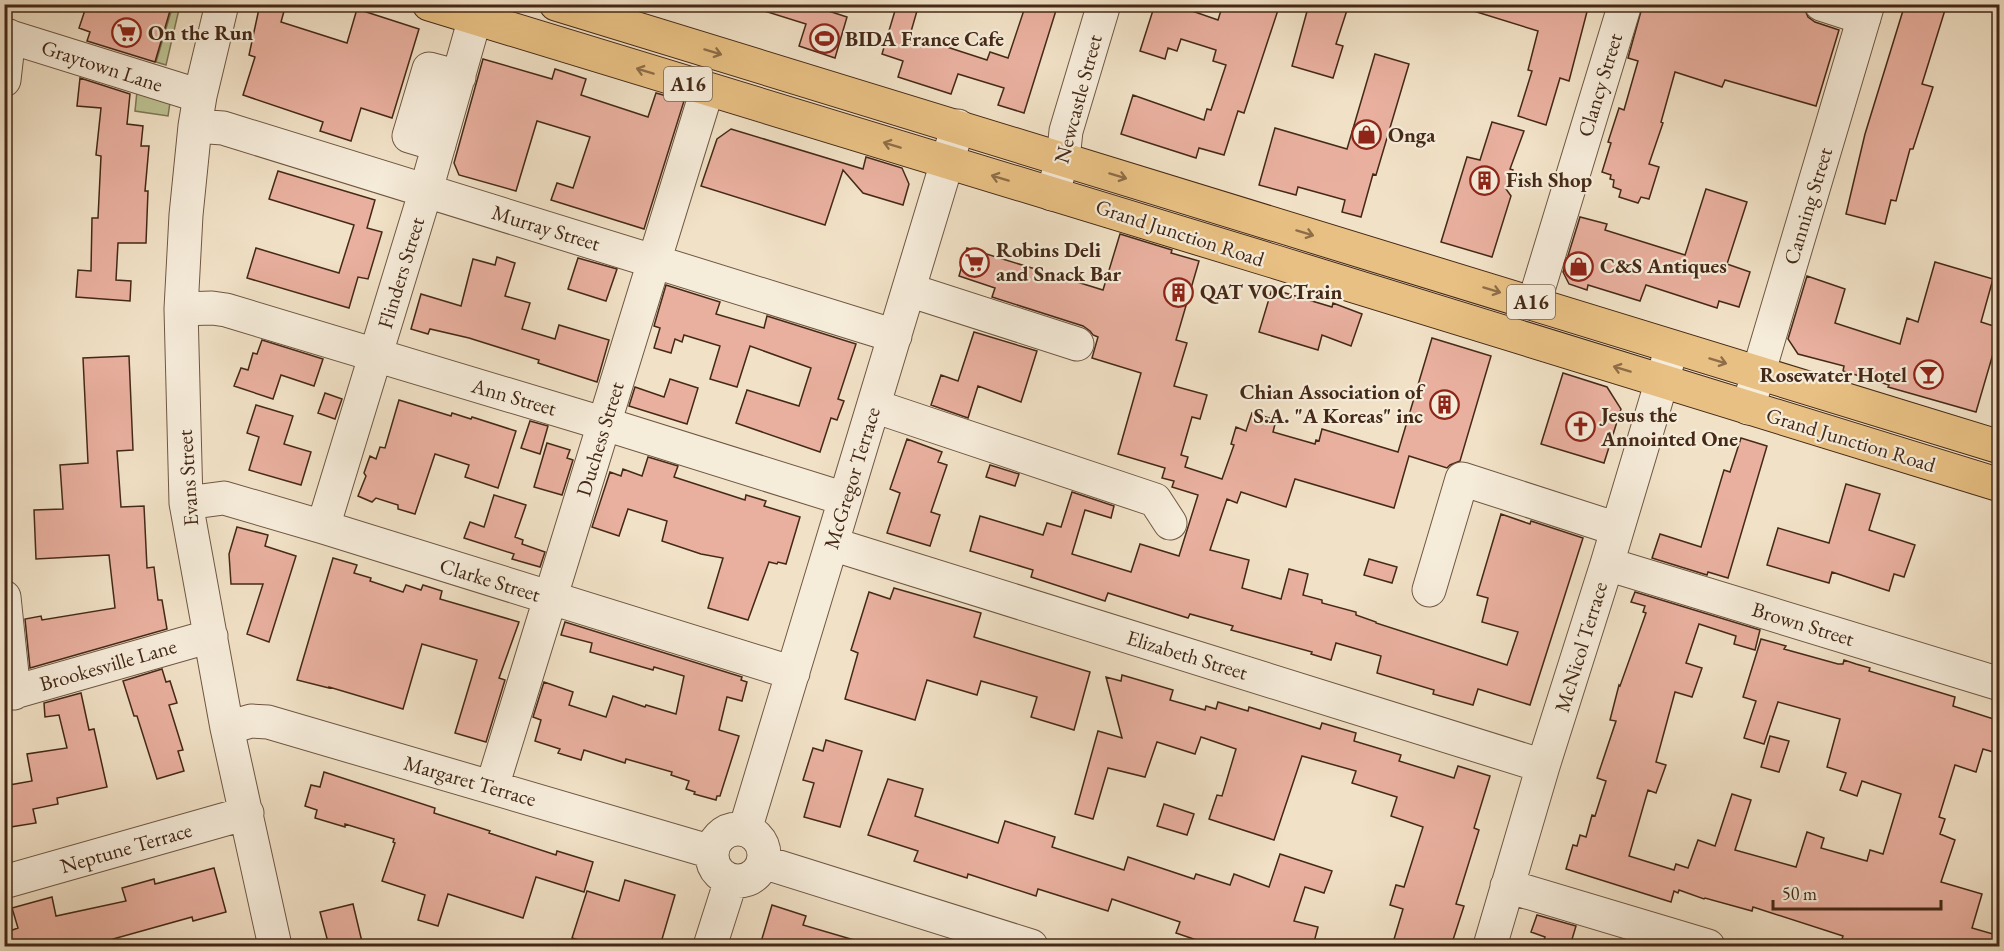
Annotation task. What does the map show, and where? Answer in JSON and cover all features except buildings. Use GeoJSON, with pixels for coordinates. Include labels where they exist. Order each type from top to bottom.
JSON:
{"type":"FeatureCollection","features":[{"type":"Feature","properties":{"kind":"highway","name":"Grand Junction Road"},"geometry":{"type":"LineString","coordinates":[[429,4],[2000,485]]}},
{"type":"Feature","properties":{"kind":"highway","name":"Grand Junction Road"},"geometry":{"type":"LineString","coordinates":[[556,4],[2000,447]]}},
{"type":"Feature","properties":{"kind":"street","name":"Evans Street"},"geometry":{"type":"LineString","coordinates":[[222,4],[197,111],[186,215],[181,309],[186,502],[227,728],[275,946]]}},
{"type":"Feature","properties":{"kind":"street","name":"Newcastle Street"},"geometry":{"type":"LineString","coordinates":[[1052,194],[1063,159],[1066,130],[1104,4]]}},
{"type":"Feature","properties":{"kind":"street","name":"Clancy Street"},"geometry":{"type":"LineString","coordinates":[[1534,303],[1625,4]]}},
{"type":"Feature","properties":{"kind":"street"},"geometry":{"type":"LineString","coordinates":[[1821,4],[1866,11]]}},
{"type":"Feature","properties":{"kind":"street","name":"Canning Street"},"geometry":{"type":"LineString","coordinates":[[1748,408],[1866,11]]}},
{"type":"Feature","properties":{"kind":"street","name":"Flinders Street"},"geometry":{"type":"LineString","coordinates":[[323,527],[426,190],[475,18]]}},
{"type":"Feature","properties":{"kind":"street","name":"Graytown Lane"},"geometry":{"type":"LineString","coordinates":[[7,36],[197,111]]}},
{"type":"Feature","properties":{"kind":"street"},"geometry":{"type":"LineString","coordinates":[[4,80],[7,36]]}},
{"type":"Feature","properties":{"kind":"street","name":"Duchess Street"},"geometry":{"type":"LineString","coordinates":[[492,787],[707,90]]}},
{"type":"Feature","properties":{"kind":"street","name":"Murray Street"},"geometry":{"type":"LineString","coordinates":[[197,111],[223,128],[895,336]]}},
{"type":"Feature","properties":{"kind":"street","name":"McGregor Terrace"},"geometry":{"type":"LineString","coordinates":[[745,830],[958,126]]}},
{"type":"Feature","properties":{"kind":"street"},"geometry":{"type":"LineString","coordinates":[[909,290],[1077,344]]}},
{"type":"Feature","properties":{"kind":"street","name":"Ann Street"},"geometry":{"type":"LineString","coordinates":[[181,309],[226,310],[845,499]]}},
{"type":"Feature","properties":{"kind":"street","name":"McNicol Terrace"},"geometry":{"type":"LineString","coordinates":[[1490,946],[1672,347]]}},
{"type":"Feature","properties":{"kind":"street"},"geometry":{"type":"LineString","coordinates":[[874,406],[1155,500],[1170,524]]}},
{"type":"Feature","properties":{"kind":"street"},"geometry":{"type":"LineString","coordinates":[[1429,590],[1462,479],[1617,529]]}},
{"type":"Feature","properties":{"kind":"street","name":"Clarke Street"},"geometry":{"type":"LineString","coordinates":[[186,502],[224,498],[793,673]]}},
{"type":"Feature","properties":{"kind":"street","name":"Elizabeth Street"},"geometry":{"type":"LineString","coordinates":[[832,544],[1543,766]]}},
{"type":"Feature","properties":{"kind":"street","name":"Brown Street"},"geometry":{"type":"LineString","coordinates":[[1607,564],[2000,684]]}},
{"type":"Feature","properties":{"kind":"street"},"geometry":{"type":"LineString","coordinates":[[4,597],[9,694]]}},
{"type":"Feature","properties":{"kind":"street","name":"Brookesville Lane"},"geometry":{"type":"LineString","coordinates":[[9,694],[211,636]]}},
{"type":"Feature","properties":{"kind":"street","name":"Margaret Terrace"},"geometry":{"type":"LineString","coordinates":[[227,728],[251,721],[268,722],[712,852]]}},
{"type":"Feature","properties":{"kind":"street","name":"Neptune Terrace"},"geometry":{"type":"LineString","coordinates":[[4,882],[247,813]]}},
{"type":"Feature","properties":{"kind":"street"},"geometry":{"type":"LineString","coordinates":[[736,828],[745,830],[759,839],[764,854],[760,869],[747,879],[731,880],[716,869],[712,852],[720,836],[736,828]]}},
{"type":"Feature","properties":{"kind":"street"},"geometry":{"type":"LineString","coordinates":[[763,862],[1031,946]]}},
{"type":"Feature","properties":{"kind":"street"},"geometry":{"type":"LineString","coordinates":[[710,946],[731,880]]}},
{"type":"Feature","properties":{"kind":"street"},"geometry":{"type":"LineString","coordinates":[[1507,886],[1708,946]]}},
{"type":"Feature","properties":{"kind":"green space"},"geometry":{"type":"Polygon","coordinates":[[[173,5],[180,5],[166,65],[156,62],[173,5]]]}},
{"type":"Feature","properties":{"kind":"green space"},"geometry":{"type":"Polygon","coordinates":[[[137,91],[171,96],[168,116],[135,111],[137,91]]]}},
{"type":"Feature","properties":{"kind":"place","name":"On the Run"},"geometry":{"type":"Point","coordinates":[127,33]}},
{"type":"Feature","properties":{"kind":"place","name":"BIDA France Cafe"},"geometry":{"type":"Point","coordinates":[824,39]}},
{"type":"Feature","properties":{"kind":"place","name":"Onga"},"geometry":{"type":"Point","coordinates":[1367,135]}},
{"type":"Feature","properties":{"kind":"place","name":"Fish Shop"},"geometry":{"type":"Point","coordinates":[1485,180]}},
{"type":"Feature","properties":{"kind":"place","name":"Robins Deli and Snack Bar"},"geometry":{"type":"Point","coordinates":[975,262]}},
{"type":"Feature","properties":{"kind":"place","name":"C&S Antiques"},"geometry":{"type":"Point","coordinates":[1579,266]}},
{"type":"Feature","properties":{"kind":"place","name":"QAT VOCTrain"},"geometry":{"type":"Point","coordinates":[1179,292]}},
{"type":"Feature","properties":{"kind":"place","name":"Rosewater Hotel"},"geometry":{"type":"Point","coordinates":[1928,375]}},
{"type":"Feature","properties":{"kind":"place","name":"Chian Association of S.A. \"A Koreas\" inc"},"geometry":{"type":"Point","coordinates":[1444,404]}},
{"type":"Feature","properties":{"kind":"place","name":"Jesus the Annointed One"},"geometry":{"type":"Point","coordinates":[1580,427]}}]}
